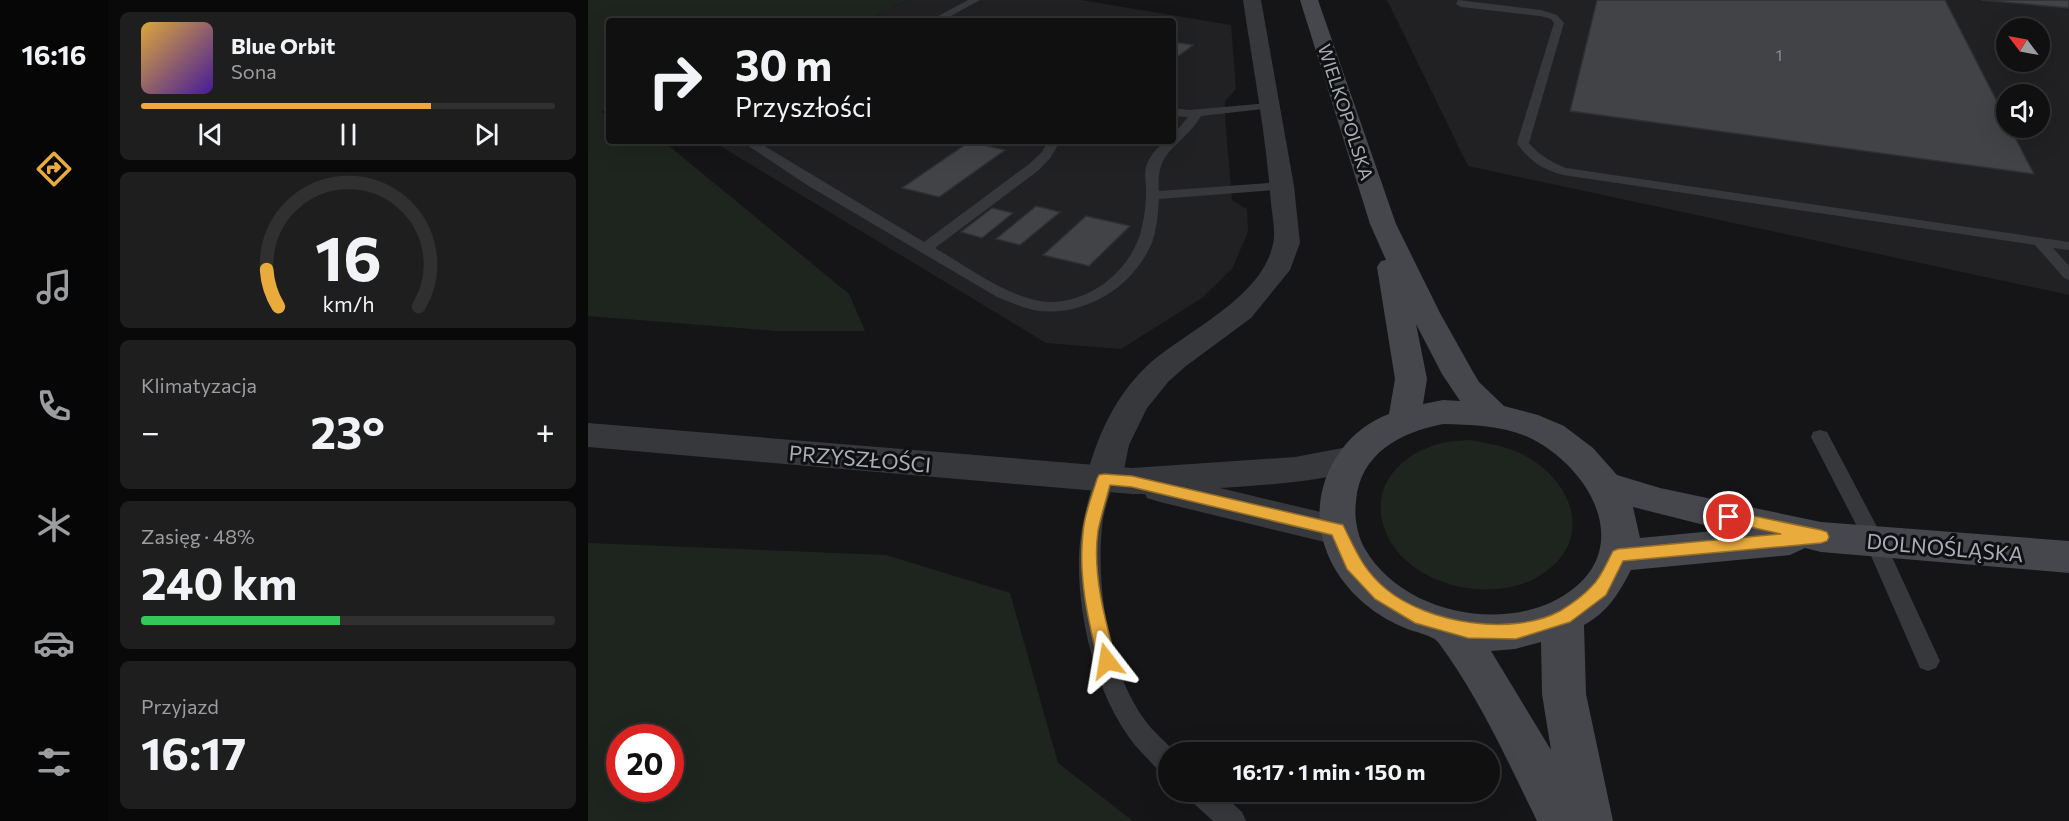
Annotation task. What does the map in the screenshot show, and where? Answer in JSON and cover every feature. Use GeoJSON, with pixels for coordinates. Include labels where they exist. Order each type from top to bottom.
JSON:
{"type":"FeatureCollection","features":[{"type":"Feature","properties":{"kind":"main road","name":"WIELKOPOLSKA"},"geometry":{"type":"LineString","coordinates":[[1309,0],[1383,224],[1425,313],[1458,374],[1468,390],[1493,415]]}},
{"type":"Feature","properties":{"kind":"main road","name":"WIELKOPOLSKA"},"geometry":{"type":"LineString","coordinates":[[1383,224],[1411,379],[1404,422]]}},
{"type":"Feature","properties":{"kind":"main road"},"geometry":{"type":"LineString","coordinates":[[1443,412],[1480,412],[1493,415],[1518,420],[1553,436],[1583,457],[1606,485],[1619,517],[1618,555],[1600,590],[1564,617],[1516,632],[1468,631],[1421,618],[1381,594],[1353,564],[1337,530],[1336,497],[1344,471],[1361,448],[1383,431],[1404,422],[1443,412]]}},
{"type":"Feature","properties":{"kind":"main road","name":"DOLNOŚLĄSKA"},"geometry":{"type":"LineString","coordinates":[[1606,485],[1660,502],[1821,537],[2069,557]]}},
{"type":"Feature","properties":{"kind":"main road","name":"DOLNOŚLĄSKA"},"geometry":{"type":"LineString","coordinates":[[1618,555],[1821,537]]}},
{"type":"Feature","properties":{"kind":"main road"},"geometry":{"type":"LineString","coordinates":[[1564,617],[1561,646],[1562,685],[1589,821]]}},
{"type":"Feature","properties":{"kind":"main road"},"geometry":{"type":"LineString","coordinates":[[1450,626],[1480,668],[1511,720],[1563,821]]}},
{"type":"Feature","properties":{"kind":"street"},"geometry":{"type":"LineString","coordinates":[[1118,480],[1112,445],[1133,402],[1175,359],[1241,312],[1276,270],[1287,243],[1282,186],[1252,0]]}},
{"type":"Feature","properties":{"kind":"street","name":"PRZYSZŁOŚCI"},"geometry":{"type":"LineString","coordinates":[[588,435],[1118,480],[1337,530]]}},
{"type":"Feature","properties":{"kind":"street","name":"PRZYSZŁOŚCI"},"geometry":{"type":"LineString","coordinates":[[1118,480],[1295,470],[1353,459]]}},
{"type":"Feature","properties":{"kind":"lane"},"geometry":{"type":"LineString","coordinates":[[940,18],[975,0]]}},
{"type":"Feature","properties":{"kind":"lane"},"geometry":{"type":"LineString","coordinates":[[1463,0],[1461,4],[1541,14],[1554,17],[1559,22],[1523,143],[1529,153],[1542,163],[1563,171],[2069,246]]}},
{"type":"Feature","properties":{"kind":"lane"},"geometry":{"type":"LineString","coordinates":[[1176,112],[1197,113],[1269,106]]}},
{"type":"Feature","properties":{"kind":"lane"},"geometry":{"type":"LineString","coordinates":[[1176,139],[1192,124],[1197,113]]}},
{"type":"Feature","properties":{"kind":"lane"},"geometry":{"type":"LineString","coordinates":[[752,144],[1003,294],[1034,305],[1063,305],[1088,299],[1111,288],[1132,265],[1145,240],[1153,195],[1150,168],[1157,157],[1171,144]]}},
{"type":"Feature","properties":{"kind":"lane"},"geometry":{"type":"LineString","coordinates":[[925,248],[1034,167],[1047,154],[1052,144]]}},
{"type":"Feature","properties":{"kind":"lane"},"geometry":{"type":"LineString","coordinates":[[1153,195],[1282,186]]}},
{"type":"Feature","properties":{"kind":"lane"},"geometry":{"type":"LineString","coordinates":[[2040,242],[2069,275]]}},
{"type":"Feature","properties":{"kind":"lane"},"geometry":{"type":"LineString","coordinates":[[1820,437],[1908,610],[1928,661]]}},
{"type":"Feature","properties":{"kind":"lane"},"geometry":{"type":"LineString","coordinates":[[1118,480],[1090,532],[1091,578],[1097,621],[1112,681],[1135,727],[1158,752]]}},
{"type":"Feature","properties":{"kind":"lane"},"geometry":{"type":"LineString","coordinates":[[1211,802],[1233,821]]}},
{"type":"Feature","properties":{"kind":"shaded area"},"geometry":{"type":"Polygon","coordinates":[[[588,0],[908,0],[870,18],[606,18],[606,110],[601,112],[606,114],[606,144],[667,144],[849,294],[865,331],[777,331],[588,316],[588,0]]]}},
{"type":"Feature","properties":{"kind":"shaded area"},"geometry":{"type":"Polygon","coordinates":[[[908,0],[1081,0],[1231,25],[1236,89],[1225,101],[1225,117],[1232,200],[1247,209],[1248,232],[1232,269],[1202,298],[1121,349],[1046,343],[717,144],[1176,144],[1176,18],[870,18],[908,0]]]}},
{"type":"Feature","properties":{"kind":"shaded area"},"geometry":{"type":"Polygon","coordinates":[[[1387,0],[2069,0],[2069,295],[1468,166],[1387,0]]]}},
{"type":"Feature","properties":{"kind":"shaded area"},"geometry":{"type":"Polygon","coordinates":[[[1470,440],[1509,449],[1531,459],[1548,472],[1561,487],[1569,503],[1572,520],[1571,537],[1564,553],[1551,568],[1532,580],[1493,589],[1473,589],[1452,585],[1432,578],[1414,567],[1399,554],[1388,537],[1382,521],[1383,491],[1389,478],[1398,467],[1409,457],[1423,450],[1442,443],[1470,440]]]}},
{"type":"Feature","properties":{"kind":"shaded area"},"geometry":{"type":"Polygon","coordinates":[[[588,543],[886,555],[1010,593],[1058,763],[1133,821],[588,821],[588,543]]]}},
{"type":"Feature","properties":{"kind":"building"},"geometry":{"type":"Polygon","coordinates":[[[1597,0],[1945,0],[1996,100],[1996,138],[2015,138],[2034,174],[1570,111],[1597,0]]]}},
{"type":"Feature","properties":{"kind":"building"},"geometry":{"type":"Polygon","coordinates":[[[1981,0],[2069,0],[2069,8],[1981,0]]]}},
{"type":"Feature","properties":{"kind":"building"},"geometry":{"type":"Polygon","coordinates":[[[1176,42],[1193,45],[1176,58],[1176,42]]]}},
{"type":"Feature","properties":{"kind":"building"},"geometry":{"type":"Polygon","coordinates":[[[966,144],[978,144],[1005,150],[939,197],[902,188],[966,144]]]}},
{"type":"Feature","properties":{"kind":"building"},"geometry":{"type":"Polygon","coordinates":[[[1036,206],[1060,212],[1020,245],[996,239],[1036,206]]]}},
{"type":"Feature","properties":{"kind":"building"},"geometry":{"type":"Polygon","coordinates":[[[992,208],[1013,213],[982,238],[961,232],[992,208]]]}},
{"type":"Feature","properties":{"kind":"building"},"geometry":{"type":"Polygon","coordinates":[[[1086,216],[1130,226],[1089,266],[1043,255],[1086,216]]]}},
{"type":"Feature","properties":{"kind":"route"},"geometry":{"type":"LineString","coordinates":[[1107,661],[1097,621],[1091,578],[1090,532],[1104,479],[1132,481],[1337,530],[1353,564],[1381,594],[1421,618],[1468,631],[1516,632],[1564,617],[1600,590],[1618,555],[1821,537],[1729,517]]}}]}
